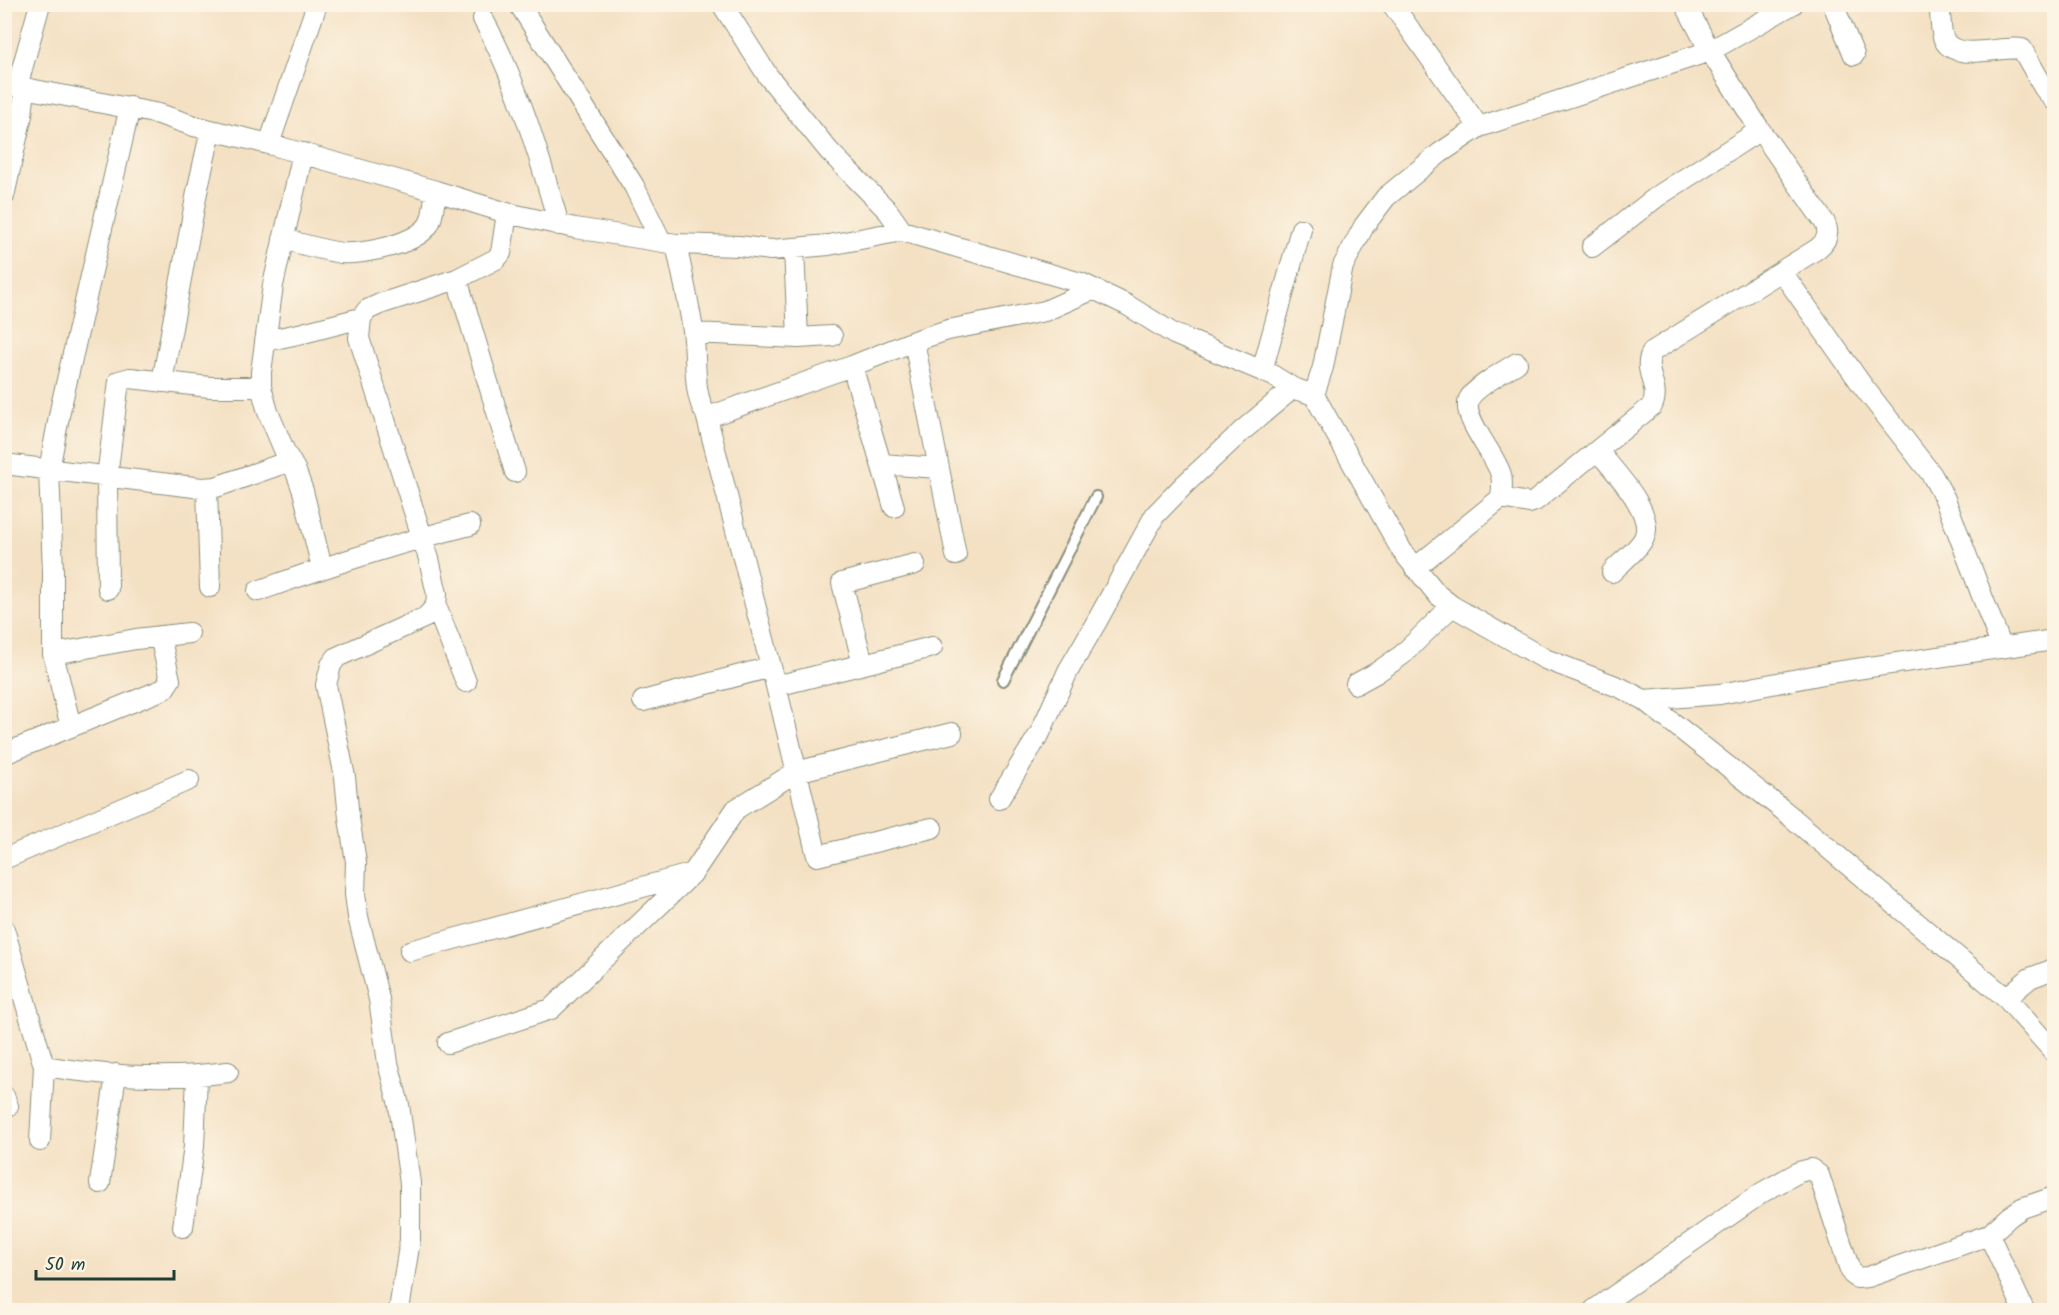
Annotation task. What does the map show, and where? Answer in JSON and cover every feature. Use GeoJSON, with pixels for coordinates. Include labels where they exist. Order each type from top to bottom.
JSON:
{"type":"FeatureCollection","features":[{"type":"Feature","properties":{"kind":"street"},"geometry":{"type":"LineString","coordinates":[[4,195],[16,87],[40,4]]}},
{"type":"Feature","properties":{"kind":"street"},"geometry":{"type":"LineString","coordinates":[[269,144],[317,4]]}},
{"type":"Feature","properties":{"kind":"street"},"geometry":{"type":"LineString","coordinates":[[519,4],[668,243],[694,333],[696,370],[702,406],[706,414],[776,686],[817,856],[932,828]]}},
{"type":"Feature","properties":{"kind":"street"},"geometry":{"type":"LineString","coordinates":[[722,4],[768,76],[829,151],[888,211],[902,231]]}},
{"type":"Feature","properties":{"kind":"street"},"geometry":{"type":"LineString","coordinates":[[1392,4],[1479,127]]}},
{"type":"Feature","properties":{"kind":"street"},"geometry":{"type":"LineString","coordinates":[[1501,498],[1529,503],[1535,501],[1652,406],[1656,398],[1656,390],[1648,366],[1649,357],[1653,351],[1825,243],[1828,230],[1825,223],[1760,130],[1710,51],[1685,4]]}},
{"type":"Feature","properties":{"kind":"street"},"geometry":{"type":"LineString","coordinates":[[1314,395],[1323,367],[1343,266],[1364,226],[1386,197],[1440,153],[1479,127],[1710,51],[1793,4]]}},
{"type":"Feature","properties":{"kind":"street"},"geometry":{"type":"LineString","coordinates":[[1833,4],[1854,55]]}},
{"type":"Feature","properties":{"kind":"street"},"geometry":{"type":"LineString","coordinates":[[1939,4],[1943,38],[1948,45],[1957,52],[2022,50],[2044,88],[2055,100]]}},
{"type":"Feature","properties":{"kind":"street"},"geometry":{"type":"LineString","coordinates":[[483,19],[510,73],[559,225]]}},
{"type":"Feature","properties":{"kind":"street"},"geometry":{"type":"LineString","coordinates":[[16,87],[130,107],[435,190],[507,213],[559,225],[668,243],[739,246],[771,250],[829,245],[902,231],[1052,274],[1094,289],[1127,305],[1174,334],[1262,371],[1293,388],[1314,395],[1402,550],[1438,595],[1452,606],[1545,659],[1621,688],[1644,700],[1783,810],[2006,998],[2055,1053]]}},
{"type":"Feature","properties":{"kind":"street"},"geometry":{"type":"LineString","coordinates":[[71,727],[53,654],[49,470],[61,406],[130,107]]}},
{"type":"Feature","properties":{"kind":"street"},"geometry":{"type":"LineString","coordinates":[[162,382],[196,192],[211,130]]}},
{"type":"Feature","properties":{"kind":"street"},"geometry":{"type":"LineString","coordinates":[[1592,247],[1658,195],[1760,130]]}},
{"type":"Feature","properties":{"kind":"street"},"geometry":{"type":"LineString","coordinates":[[303,153],[283,239],[265,340],[261,387],[268,412],[296,470],[322,568]]}},
{"type":"Feature","properties":{"kind":"street"},"geometry":{"type":"LineString","coordinates":[[283,239],[343,253],[386,247],[410,240],[420,234],[430,222],[435,190]]}},
{"type":"Feature","properties":{"kind":"street"},"geometry":{"type":"LineString","coordinates":[[265,340],[361,318],[368,310],[380,304],[457,279],[492,262],[499,256],[507,213]]}},
{"type":"Feature","properties":{"kind":"street"},"geometry":{"type":"LineString","coordinates":[[1262,371],[1301,229]]}},
{"type":"Feature","properties":{"kind":"street"},"geometry":{"type":"LineString","coordinates":[[794,249],[798,338]]}},
{"type":"Feature","properties":{"kind":"street"},"geometry":{"type":"LineString","coordinates":[[1782,272],[1862,385],[1932,475],[1945,499],[2002,648]]}},
{"type":"Feature","properties":{"kind":"street"},"geometry":{"type":"LineString","coordinates":[[457,279],[515,472]]}},
{"type":"Feature","properties":{"kind":"street"},"geometry":{"type":"LineString","coordinates":[[706,414],[715,415],[948,330],[1045,310],[1094,289]]}},
{"type":"Feature","properties":{"kind":"street"},"geometry":{"type":"LineString","coordinates":[[361,318],[359,338],[422,537],[437,594],[436,606],[466,682]]}},
{"type":"Feature","properties":{"kind":"street"},"geometry":{"type":"LineString","coordinates":[[694,333],[798,338],[832,336]]}},
{"type":"Feature","properties":{"kind":"street"},"geometry":{"type":"LineString","coordinates":[[914,341],[956,555]]}},
{"type":"Feature","properties":{"kind":"street"},"geometry":{"type":"LineString","coordinates":[[1415,568],[1501,498],[1503,484],[1501,473],[1473,422],[1468,406],[1469,398],[1478,390],[1517,363]]}},
{"type":"Feature","properties":{"kind":"street"},"geometry":{"type":"LineString","coordinates":[[852,366],[894,507]]}},
{"type":"Feature","properties":{"kind":"street"},"geometry":{"type":"LineString","coordinates":[[108,589],[107,477],[118,382],[122,378],[130,378],[210,387],[261,387]]}},
{"type":"Feature","properties":{"kind":"street"},"geometry":{"type":"LineString","coordinates":[[999,800],[1040,733],[1068,671],[1155,515],[1242,431],[1293,388]]}},
{"type":"Feature","properties":{"kind":"street"},"geometry":{"type":"LineString","coordinates":[[1598,451],[1638,503],[1646,518],[1647,529],[1643,540],[1612,572]]}},
{"type":"Feature","properties":{"kind":"street"},"geometry":{"type":"LineString","coordinates":[[4,464],[207,488],[216,487],[290,461]]}},
{"type":"Feature","properties":{"kind":"street"},"geometry":{"type":"LineString","coordinates":[[881,464],[939,468]]}},
{"type":"Feature","properties":{"kind":"street"},"geometry":{"type":"LineString","coordinates":[[207,488],[210,587]]}},
{"type":"Feature","properties":{"kind":"street"},"geometry":{"type":"LineString","coordinates":[[258,591],[322,568],[422,537],[470,525]]}},
{"type":"Feature","properties":{"kind":"street"},"geometry":{"type":"LineString","coordinates":[[863,664],[842,583],[915,564]]}},
{"type":"Feature","properties":{"kind":"street"},"geometry":{"type":"LineString","coordinates":[[399,1311],[410,1240],[410,1183],[399,1105],[388,1063],[379,999],[358,917],[355,894],[356,862],[345,777],[326,686],[331,665],[337,657],[426,617],[436,606]]}},
{"type":"Feature","properties":{"kind":"street"},"geometry":{"type":"LineString","coordinates":[[1356,684],[1402,656],[1452,606]]}},
{"type":"Feature","properties":{"kind":"street"},"geometry":{"type":"LineString","coordinates":[[53,654],[189,633]]}},
{"type":"Feature","properties":{"kind":"street"},"geometry":{"type":"LineString","coordinates":[[4,754],[162,690],[170,680],[160,636]]}},
{"type":"Feature","properties":{"kind":"street"},"geometry":{"type":"LineString","coordinates":[[1644,700],[1720,694],[1829,673],[2055,640]]}},
{"type":"Feature","properties":{"kind":"street"},"geometry":{"type":"LineString","coordinates":[[776,686],[932,647]]}},
{"type":"Feature","properties":{"kind":"street"},"geometry":{"type":"LineString","coordinates":[[644,701],[771,667]]}},
{"type":"Feature","properties":{"kind":"street"},"geometry":{"type":"LineString","coordinates":[[448,1043],[551,1009],[693,873],[736,809],[796,772],[952,733]]}},
{"type":"Feature","properties":{"kind":"street"},"geometry":{"type":"LineString","coordinates":[[4,859],[189,780]]}},
{"type":"Feature","properties":{"kind":"street"},"geometry":{"type":"LineString","coordinates":[[410,951],[693,873]]}},
{"type":"Feature","properties":{"kind":"street"},"geometry":{"type":"LineString","coordinates":[[4,929],[44,1066],[40,1141]]}},
{"type":"Feature","properties":{"kind":"street"},"geometry":{"type":"LineString","coordinates":[[2006,998],[2030,978],[2055,969]]}},
{"type":"Feature","properties":{"kind":"street"},"geometry":{"type":"LineString","coordinates":[[44,1066],[88,1074],[197,1076],[228,1072]]}},
{"type":"Feature","properties":{"kind":"street"},"geometry":{"type":"LineString","coordinates":[[100,1183],[116,1074]]}},
{"type":"Feature","properties":{"kind":"street"},"geometry":{"type":"LineString","coordinates":[[183,1227],[194,1146],[197,1076]]}},
{"type":"Feature","properties":{"kind":"street"},"geometry":{"type":"LineString","coordinates":[[1594,1311],[1763,1192],[1799,1172],[1811,1169],[1819,1175],[1852,1274],[1857,1278],[1868,1277],[1989,1235],[2010,1215],[2034,1203],[2055,1197]]}},
{"type":"Feature","properties":{"kind":"street"},"geometry":{"type":"LineString","coordinates":[[1989,1235],[2024,1311]]}},
{"type":"Feature","properties":{"kind":"lane"},"geometry":{"type":"LineString","coordinates":[[1004,680],[1096,497]]}}]}
